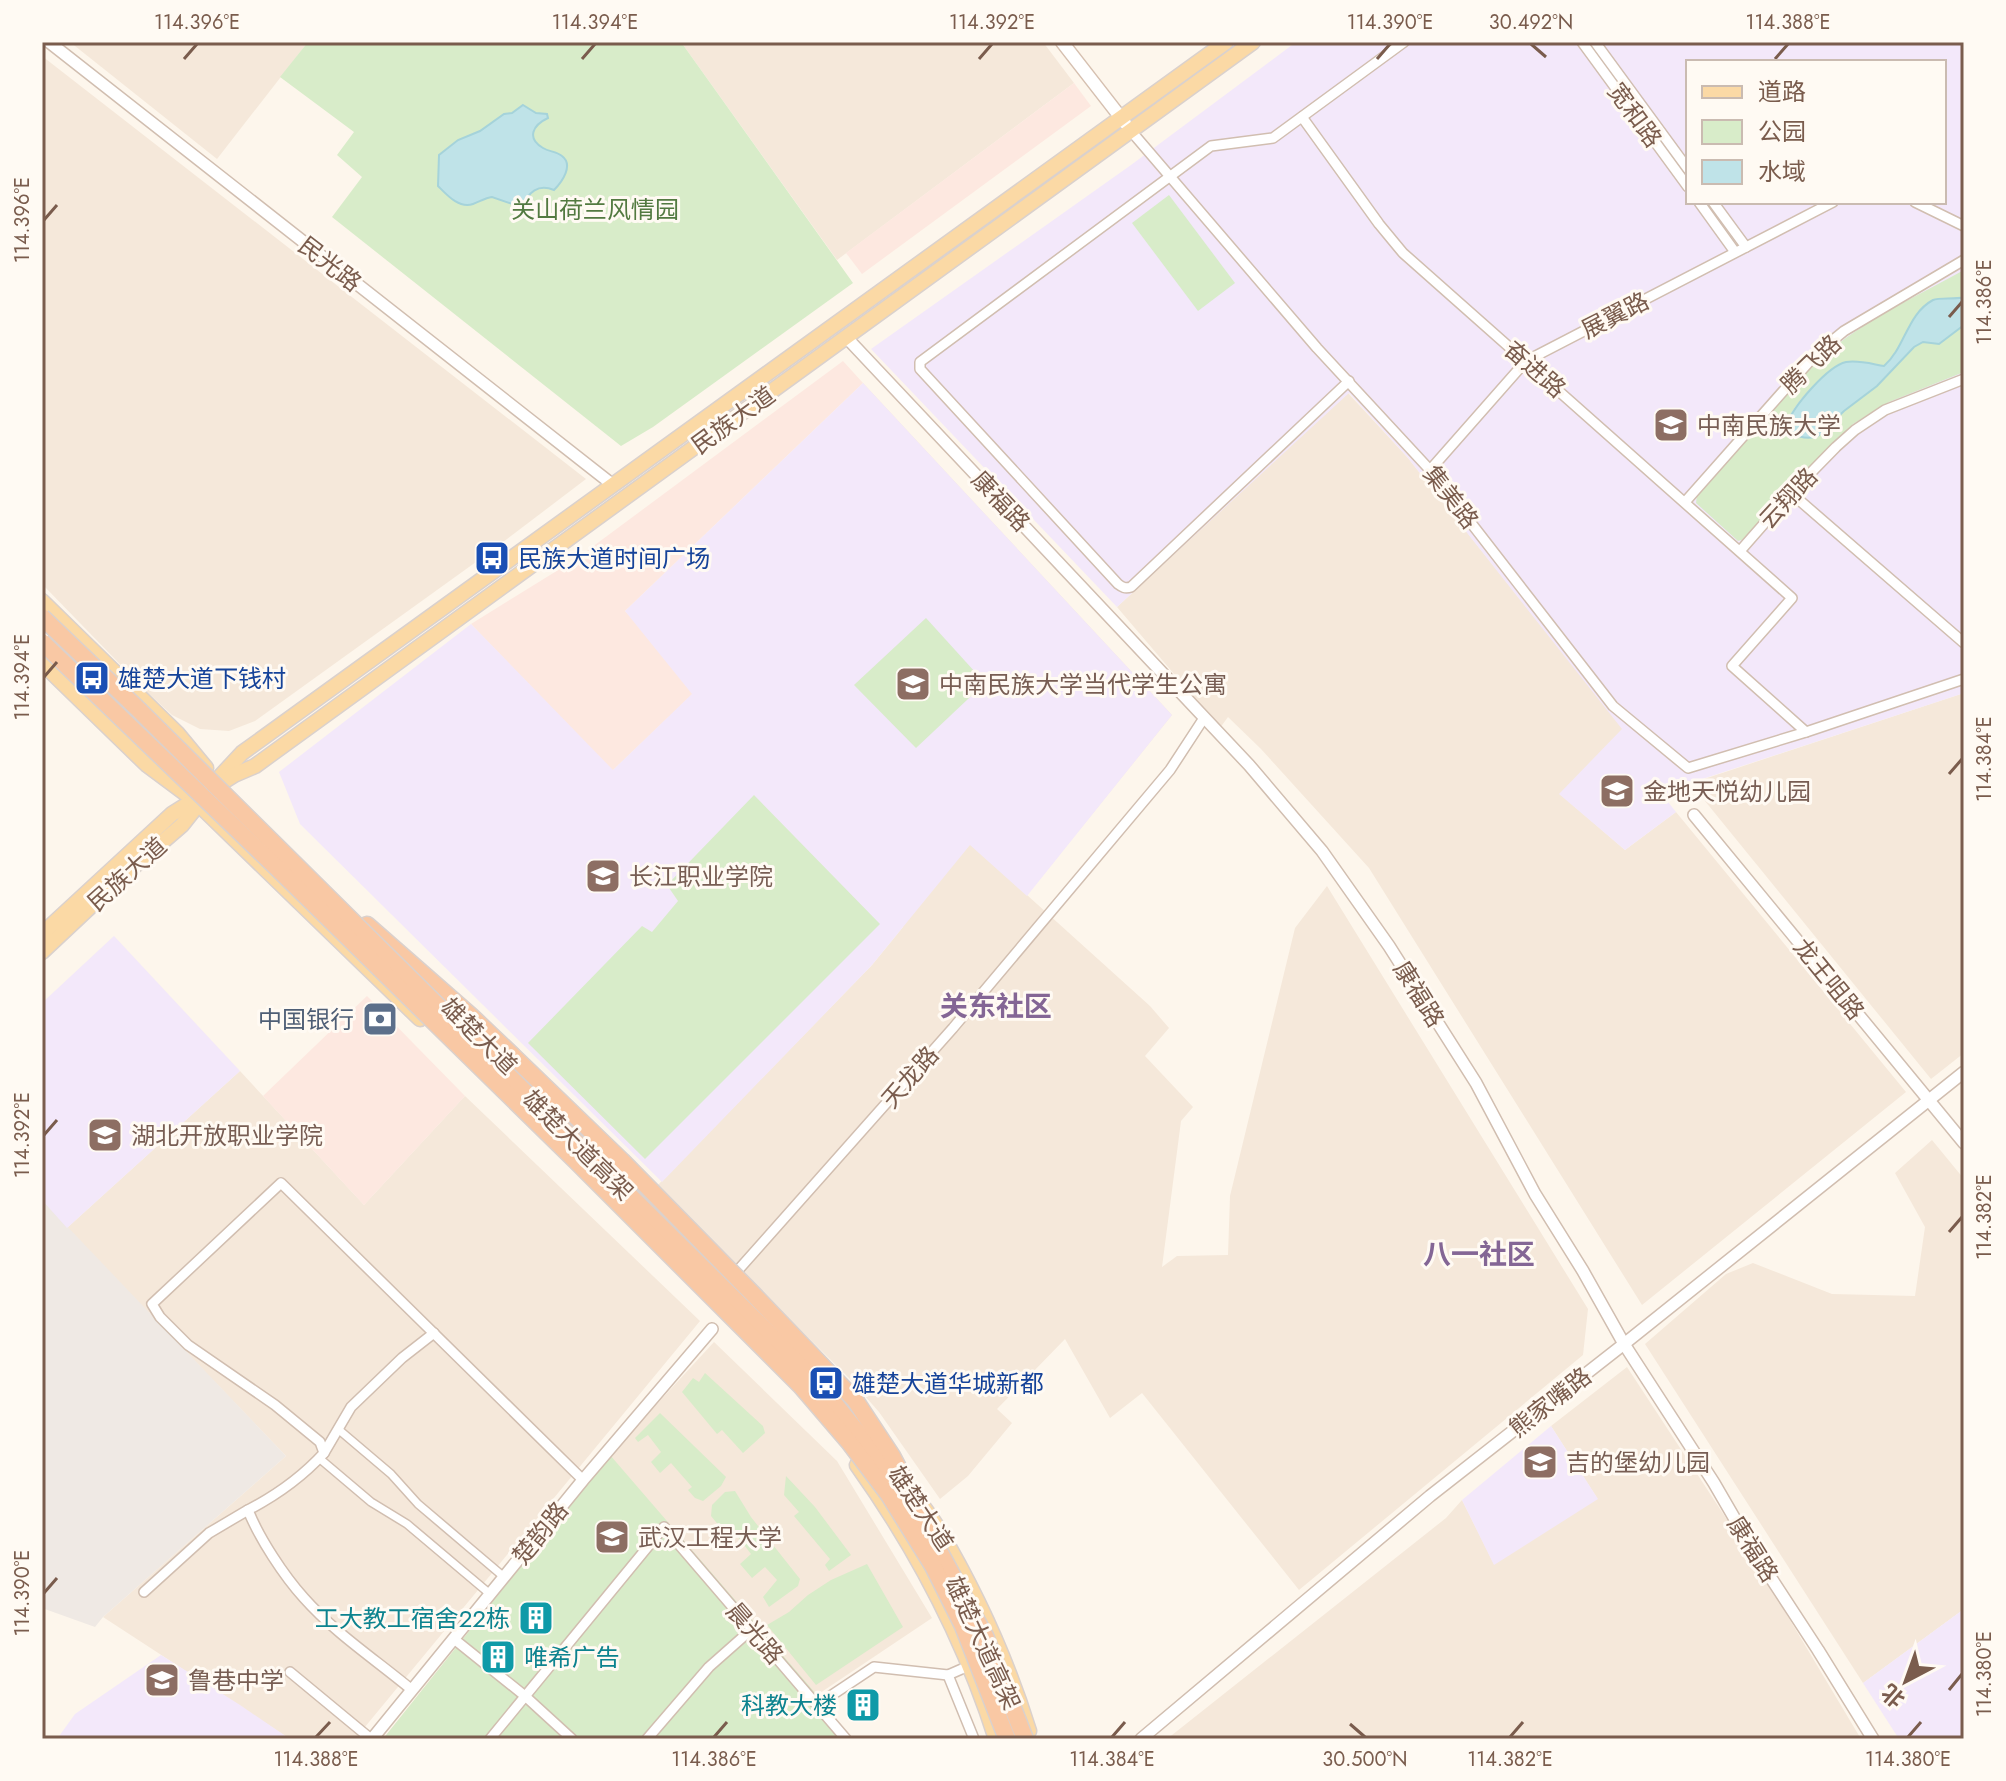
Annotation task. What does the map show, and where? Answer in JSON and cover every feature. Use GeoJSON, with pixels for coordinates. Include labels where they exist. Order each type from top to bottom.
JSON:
{"type":"FeatureCollection","features":[{"type":"Feature","properties":{"kind":"highway","name":"雄楚大道高架"},"geometry":{"type":"LineString","coordinates":[[42,617],[813,1377],[896,1480],[936,1545],[985,1636],[1028,1739]]}},
{"type":"Feature","properties":{"kind":"highway","name":"雄楚大道高架"},"geometry":{"type":"LineString","coordinates":[[42,642],[575,1160],[801,1386],[889,1495],[933,1566],[963,1626],[1007,1739]]}},
{"type":"Feature","properties":{"kind":"highway"},"geometry":{"type":"LineString","coordinates":[[367,925],[472,1017],[622,1161],[855,1400],[892,1456],[936,1545]]}},
{"type":"Feature","properties":{"kind":"main road"},"geometry":{"type":"LineString","coordinates":[[1062,42],[1131,131]]}},
{"type":"Feature","properties":{"kind":"main road","name":"民族大道"},"geometry":{"type":"LineString","coordinates":[[215,786],[242,753],[1226,42]]}},
{"type":"Feature","properties":{"kind":"main road","name":"民族大道"},"geometry":{"type":"LineString","coordinates":[[42,934],[172,814],[196,802],[234,775],[255,766],[1253,42]]}},
{"type":"Feature","properties":{"kind":"main road","name":"雄楚大道"},"geometry":{"type":"LineString","coordinates":[[42,601],[177,733],[215,786],[367,925],[822,1375],[867,1428],[928,1513],[980,1605],[1018,1694],[1028,1739]]}},
{"type":"Feature","properties":{"kind":"main road","name":"雄楚大道"},"geometry":{"type":"LineString","coordinates":[[42,663],[147,765],[196,802],[481,1078],[799,1394],[838,1439],[883,1502],[931,1584],[959,1641],[996,1739]]}},
{"type":"Feature","properties":{"kind":"main road","name":"民族大道"},"geometry":{"type":"LineString","coordinates":[[42,952],[182,825],[196,802]]}},
{"type":"Feature","properties":{"kind":"main road"},"geometry":{"type":"LineString","coordinates":[[977,1684],[976,1673],[981,1663],[989,1660],[999,1662],[1009,1673]]}},
{"type":"Feature","properties":{"kind":"street","name":"民光路"},"geometry":{"type":"LineString","coordinates":[[49,42],[613,485]]}},
{"type":"Feature","properties":{"kind":"street"},"geometry":{"type":"LineString","coordinates":[[1349,381],[1128,588],[1118,584],[920,369],[920,362],[1211,146],[1273,138],[1404,42]]}},
{"type":"Feature","properties":{"kind":"street","name":"宽和路"},"geometry":{"type":"LineString","coordinates":[[1582,42],[1686,184]]}},
{"type":"Feature","properties":{"kind":"street","name":"宽和路"},"geometry":{"type":"LineString","coordinates":[[1595,42],[1686,166]]}},
{"type":"Feature","properties":{"kind":"street","name":"奋进路"},"geometry":{"type":"LineString","coordinates":[[1302,117],[1394,242],[1419,268],[1792,598],[1732,666],[1806,732]]}},
{"type":"Feature","properties":{"kind":"street","name":"集美路"},"geometry":{"type":"LineString","coordinates":[[1131,131],[1317,348],[1430,470],[1613,706],[1688,768],[1806,732]]}},
{"type":"Feature","properties":{"kind":"street"},"geometry":{"type":"LineString","coordinates":[[1700,204],[1735,252]]}},
{"type":"Feature","properties":{"kind":"street"},"geometry":{"type":"LineString","coordinates":[[1714,204],[1746,247]]}},
{"type":"Feature","properties":{"kind":"street","name":"展翼路"},"geometry":{"type":"LineString","coordinates":[[1430,470],[1526,361],[1829,204]]}},
{"type":"Feature","properties":{"kind":"street"},"geometry":{"type":"LineString","coordinates":[[1919,204],[1964,226]]}},
{"type":"Feature","properties":{"kind":"street","name":"腾飞路"},"geometry":{"type":"LineString","coordinates":[[1685,502],[1816,354],[1844,331],[1964,260]]}},
{"type":"Feature","properties":{"kind":"street","name":"康福路"},"geometry":{"type":"LineString","coordinates":[[846,337],[1249,765],[1322,851],[1389,946],[1476,1083],[1535,1194],[1624,1344],[1873,1739]]}},
{"type":"Feature","properties":{"kind":"street","name":"云翔路"},"geometry":{"type":"LineString","coordinates":[[1740,551],[1845,438],[1873,417],[1897,405],[1964,379]]}},
{"type":"Feature","properties":{"kind":"street"},"geometry":{"type":"LineString","coordinates":[[1791,493],[1964,643]]}},
{"type":"Feature","properties":{"kind":"street"},"geometry":{"type":"LineString","coordinates":[[1806,732],[1964,679]]}},
{"type":"Feature","properties":{"kind":"street","name":"天龙路"},"geometry":{"type":"LineString","coordinates":[[729,1281],[973,1005],[1170,770],[1204,718]]}},
{"type":"Feature","properties":{"kind":"street","name":"龙王咀路"},"geometry":{"type":"LineString","coordinates":[[1694,815],[1964,1143]]}},
{"type":"Feature","properties":{"kind":"street","name":"熊家嘴路"},"geometry":{"type":"LineString","coordinates":[[1141,1739],[1430,1496],[1964,1072]]}},
{"type":"Feature","properties":{"kind":"street"},"geometry":{"type":"LineString","coordinates":[[490,1594],[407,1524],[371,1502],[321,1455],[320,1442],[286,1414],[188,1345],[160,1317],[152,1304],[281,1183],[583,1480]]}},
{"type":"Feature","properties":{"kind":"street","name":"楚韵路"},"geometry":{"type":"LineString","coordinates":[[371,1739],[583,1480],[712,1329]]}},
{"type":"Feature","properties":{"kind":"street"},"geometry":{"type":"LineString","coordinates":[[144,1592],[209,1533],[268,1500],[321,1455],[351,1407],[402,1358],[434,1333]]}},
{"type":"Feature","properties":{"kind":"street"},"geometry":{"type":"LineString","coordinates":[[338,1429],[391,1474],[418,1504],[504,1577]]}},
{"type":"Feature","properties":{"kind":"street"},"geometry":{"type":"LineString","coordinates":[[248,1510],[254,1526],[302,1597],[325,1620],[412,1690]]}},
{"type":"Feature","properties":{"kind":"street","name":"晨光路"},"geometry":{"type":"LineString","coordinates":[[525,1696],[664,1527],[846,1739]]}},
{"type":"Feature","properties":{"kind":"street"},"geometry":{"type":"LineString","coordinates":[[647,1739],[709,1667],[752,1629]]}},
{"type":"Feature","properties":{"kind":"street"},"geometry":{"type":"LineString","coordinates":[[454,1639],[525,1696],[572,1739]]}},
{"type":"Feature","properties":{"kind":"street"},"geometry":{"type":"LineString","coordinates":[[817,1705],[874,1667],[948,1675],[964,1668]]}},
{"type":"Feature","properties":{"kind":"street"},"geometry":{"type":"LineString","coordinates":[[290,1672],[371,1739]]}},
{"type":"Feature","properties":{"kind":"street"},"geometry":{"type":"LineString","coordinates":[[948,1675],[974,1739]]}},
{"type":"Feature","properties":{"kind":"street"},"geometry":{"type":"LineString","coordinates":[[490,1739],[525,1696]]}},
{"type":"Feature","properties":{"kind":"shaded area"},"geometry":{"type":"Polygon","coordinates":[[[70,42],[308,42],[217,159],[70,42]]]}},
{"type":"Feature","properties":{"kind":"shaded area"},"geometry":{"type":"Polygon","coordinates":[[[681,42],[1043,42],[1074,83],[837,260],[681,42]]]}},
{"type":"Feature","properties":{"kind":"shaded area","name":"中南民族大学"},"geometry":{"type":"Polygon","coordinates":[[[1296,42],[1964,42],[1964,693],[1675,788],[1664,797],[1676,812],[1625,850],[1559,794],[1622,729],[1408,458],[1349,393],[1117,607],[871,349],[1131,165],[1296,42]]]}},
{"type":"Feature","properties":{"kind":"shaded area"},"geometry":{"type":"Polygon","coordinates":[[[42,56],[586,479],[255,721],[229,731],[200,729],[172,715],[42,584],[42,56]]]}},
{"type":"Feature","properties":{"kind":"shaded area"},"geometry":{"type":"Polygon","coordinates":[[[1074,83],[1091,106],[862,274],[846,253],[1074,83]]]}},
{"type":"Feature","properties":{"kind":"shaded area"},"geometry":{"type":"Polygon","coordinates":[[[843,361],[863,383],[625,611],[699,688],[612,771],[471,624],[576,559],[843,361]]]}},
{"type":"Feature","properties":{"kind":"shaded area"},"geometry":{"type":"Polygon","coordinates":[[[863,383],[1172,715],[1027,895],[1150,1006],[1169,1028],[1145,1056],[1193,1107],[1181,1121],[1162,1267],[1177,1256],[1228,1255],[1230,1196],[1295,928],[1327,886],[1588,1309],[1583,1355],[1299,1590],[1142,1393],[1110,1418],[1065,1339],[997,1409],[1012,1423],[968,1476],[940,1499],[879,1412],[850,1379],[656,1187],[872,965],[903,927],[863,383]]]}},
{"type":"Feature","properties":{"kind":"shaded area"},"geometry":{"type":"Polygon","coordinates":[[[863,383],[1172,715],[1027,896],[970,845],[872,965],[662,1182],[300,824],[279,772],[471,624],[613,770],[692,694],[625,611],[863,383]]]}},
{"type":"Feature","properties":{"kind":"shaded area"},"geometry":{"type":"Polygon","coordinates":[[[1348,393],[1408,458],[1623,729],[1560,794],[1625,850],[1676,812],[1906,1092],[1642,1305],[1369,868],[1228,717],[1220,728],[1117,607],[1348,393]]]}},
{"type":"Feature","properties":{"kind":"shaded area"},"geometry":{"type":"Polygon","coordinates":[[[1964,693],[1964,1053],[1931,1079],[1705,801],[1701,780],[1964,693]]]}},
{"type":"Feature","properties":{"kind":"shaded area","name":"湖北开放职业学院"},"geometry":{"type":"Polygon","coordinates":[[[114,936],[240,1071],[67,1228],[42,1200],[42,1003],[114,936]]]}},
{"type":"Feature","properties":{"kind":"shaded area"},"geometry":{"type":"Polygon","coordinates":[[[367,996],[465,1096],[364,1205],[263,1096],[367,996]]]}},
{"type":"Feature","properties":{"kind":"shaded area"},"geometry":{"type":"Polygon","coordinates":[[[240,1071],[364,1205],[465,1096],[700,1321],[355,1739],[290,1739],[103,1617],[286,1456],[67,1228],[240,1071]]]}},
{"type":"Feature","properties":{"kind":"shaded area"},"geometry":{"type":"Polygon","coordinates":[[[1932,1140],[1964,1179],[1964,1609],[1863,1683],[1645,1344],[1726,1274],[1753,1263],[1832,1294],[1915,1296],[1925,1227],[1895,1173],[1932,1140]]]}},
{"type":"Feature","properties":{"kind":"shaded area"},"geometry":{"type":"Polygon","coordinates":[[[42,1200],[286,1456],[95,1627],[42,1608],[42,1200]]]}},
{"type":"Feature","properties":{"kind":"shaded area"},"geometry":{"type":"Polygon","coordinates":[[[714,1342],[837,1461],[932,1618],[817,1695],[383,1739],[610,1455],[714,1342]]]}},
{"type":"Feature","properties":{"kind":"shaded area"},"geometry":{"type":"Polygon","coordinates":[[[1627,1367],[1760,1570],[1861,1739],[1167,1739],[1446,1518],[1462,1500],[1494,1564],[1597,1498],[1551,1426],[1627,1367]]]}},
{"type":"Feature","properties":{"kind":"shaded area","name":"吉的堡幼儿园"},"geometry":{"type":"Polygon","coordinates":[[[1551,1426],[1598,1499],[1494,1565],[1462,1500],[1551,1426]]]}},
{"type":"Feature","properties":{"kind":"shaded area"},"geometry":{"type":"Polygon","coordinates":[[[1964,1609],[1964,1739],[1899,1739],[1863,1683],[1964,1609]]]}},
{"type":"Feature","properties":{"kind":"shaded area","name":"鲁巷中学"},"geometry":{"type":"Polygon","coordinates":[[[161,1655],[290,1739],[57,1739],[75,1714],[161,1655]]]}},
{"type":"Feature","properties":{"kind":"green space","name":"关山荷兰风情园"},"geometry":{"type":"Polygon","coordinates":[[[308,42],[681,42],[853,283],[653,427],[621,446],[332,217],[362,177],[337,155],[354,132],[280,77],[308,42]]]}},
{"type":"Feature","properties":{"kind":"green space"},"geometry":{"type":"Polygon","coordinates":[[[1169,195],[1235,283],[1198,311],[1132,223],[1169,195]]]}},
{"type":"Feature","properties":{"kind":"green space"},"geometry":{"type":"Polygon","coordinates":[[[1964,270],[1964,297],[1936,300],[1924,307],[1884,366],[1851,362],[1830,372],[1801,399],[1789,418],[1788,429],[1790,432],[1818,436],[1877,386],[1914,347],[1923,342],[1939,344],[1964,325],[1964,372],[1889,402],[1853,424],[1745,539],[1738,541],[1696,503],[1697,495],[1830,350],[1886,313],[1964,270]]]}},
{"type":"Feature","properties":{"kind":"green space"},"geometry":{"type":"Polygon","coordinates":[[[926,618],[985,683],[916,748],[854,685],[926,618]]]}},
{"type":"Feature","properties":{"kind":"green space"},"geometry":{"type":"Polygon","coordinates":[[[754,795],[880,924],[645,1159],[528,1043],[642,926],[652,932],[678,901],[667,885],[754,795]]]}},
{"type":"Feature","properties":{"kind":"green space"},"geometry":{"type":"Polygon","coordinates":[[[705,1373],[763,1426],[765,1433],[743,1453],[722,1430],[717,1434],[682,1392],[693,1378],[699,1382],[705,1373]]]}},
{"type":"Feature","properties":{"kind":"green space"},"geometry":{"type":"Polygon","coordinates":[[[660,1413],[726,1477],[721,1486],[703,1501],[688,1490],[692,1487],[671,1463],[660,1473],[651,1462],[661,1452],[648,1435],[638,1442],[635,1438],[660,1413]]]}},
{"type":"Feature","properties":{"kind":"green space","name":"武汉工程大学"},"geometry":{"type":"Polygon","coordinates":[[[610,1455],[817,1695],[817,1705],[846,1739],[383,1739],[610,1455]]]}},
{"type":"Feature","properties":{"kind":"green space"},"geometry":{"type":"Polygon","coordinates":[[[786,1476],[815,1507],[851,1555],[829,1571],[825,1565],[830,1559],[794,1516],[799,1512],[784,1495],[786,1476]]]}},
{"type":"Feature","properties":{"kind":"green space"},"geometry":{"type":"Polygon","coordinates":[[[735,1491],[751,1517],[800,1579],[798,1586],[769,1607],[763,1597],[777,1580],[765,1567],[752,1578],[740,1564],[751,1554],[735,1533],[729,1538],[711,1516],[712,1505],[725,1492],[735,1491]]]}},
{"type":"Feature","properties":{"kind":"green space"},"geometry":{"type":"Polygon","coordinates":[[[867,1564],[903,1627],[816,1685],[767,1625],[831,1580],[867,1564]]]}},
{"type":"Feature","properties":{"kind":"water"},"geometry":{"type":"Polygon","coordinates":[[[523,105],[536,113],[547,114],[548,118],[535,128],[534,140],[545,149],[560,154],[567,164],[566,173],[554,190],[534,190],[524,208],[492,197],[463,205],[438,186],[439,155],[458,140],[480,131],[523,105]]]}},
{"type":"Feature","properties":{"kind":"water"},"geometry":{"type":"Polygon","coordinates":[[[1964,297],[1964,325],[1939,344],[1923,342],[1914,347],[1877,386],[1818,436],[1800,436],[1789,429],[1787,425],[1796,408],[1830,371],[1846,362],[1884,366],[1924,306],[1936,299],[1964,297]]]}},
{"type":"Feature","properties":{"kind":"place","name":"中南民族大学"},"geometry":{"type":"Point","coordinates":[1671,425]}},
{"type":"Feature","properties":{"kind":"place","name":"民族大道时间广场"},"geometry":{"type":"Point","coordinates":[492,558]}},
{"type":"Feature","properties":{"kind":"place","name":"雄楚大道下钱村"},"geometry":{"type":"Point","coordinates":[92,678]}},
{"type":"Feature","properties":{"kind":"place","name":"中南民族大学当代学生公寓"},"geometry":{"type":"Point","coordinates":[913,684]}},
{"type":"Feature","properties":{"kind":"place","name":"金地天悦幼儿园"},"geometry":{"type":"Point","coordinates":[1617,791]}},
{"type":"Feature","properties":{"kind":"place","name":"长江职业学院"},"geometry":{"type":"Point","coordinates":[603,876]}},
{"type":"Feature","properties":{"kind":"place","name":"中国银行"},"geometry":{"type":"Point","coordinates":[380,1019]}},
{"type":"Feature","properties":{"kind":"place","name":"湖北开放职业学院"},"geometry":{"type":"Point","coordinates":[105,1135]}},
{"type":"Feature","properties":{"kind":"place","name":"雄楚大道华城新都"},"geometry":{"type":"Point","coordinates":[826,1383]}},
{"type":"Feature","properties":{"kind":"place","name":"吉的堡幼儿园"},"geometry":{"type":"Point","coordinates":[1540,1462]}},
{"type":"Feature","properties":{"kind":"place","name":"武汉工程大学"},"geometry":{"type":"Point","coordinates":[612,1537]}},
{"type":"Feature","properties":{"kind":"place","name":"工大教工宿舍22栋"},"geometry":{"type":"Point","coordinates":[536,1618]}},
{"type":"Feature","properties":{"kind":"place","name":"唯希广告"},"geometry":{"type":"Point","coordinates":[498,1657]}},
{"type":"Feature","properties":{"kind":"place","name":"鲁巷中学"},"geometry":{"type":"Point","coordinates":[162,1680]}},
{"type":"Feature","properties":{"kind":"place","name":"科教大楼"},"geometry":{"type":"Point","coordinates":[863,1705]}},
{"type":"Feature","properties":{"kind":"district","name":"关东社区"},"geometry":{"type":"Point","coordinates":[996,1006]}},
{"type":"Feature","properties":{"kind":"district","name":"八一社区"},"geometry":{"type":"Point","coordinates":[1479,1254]}}]}
